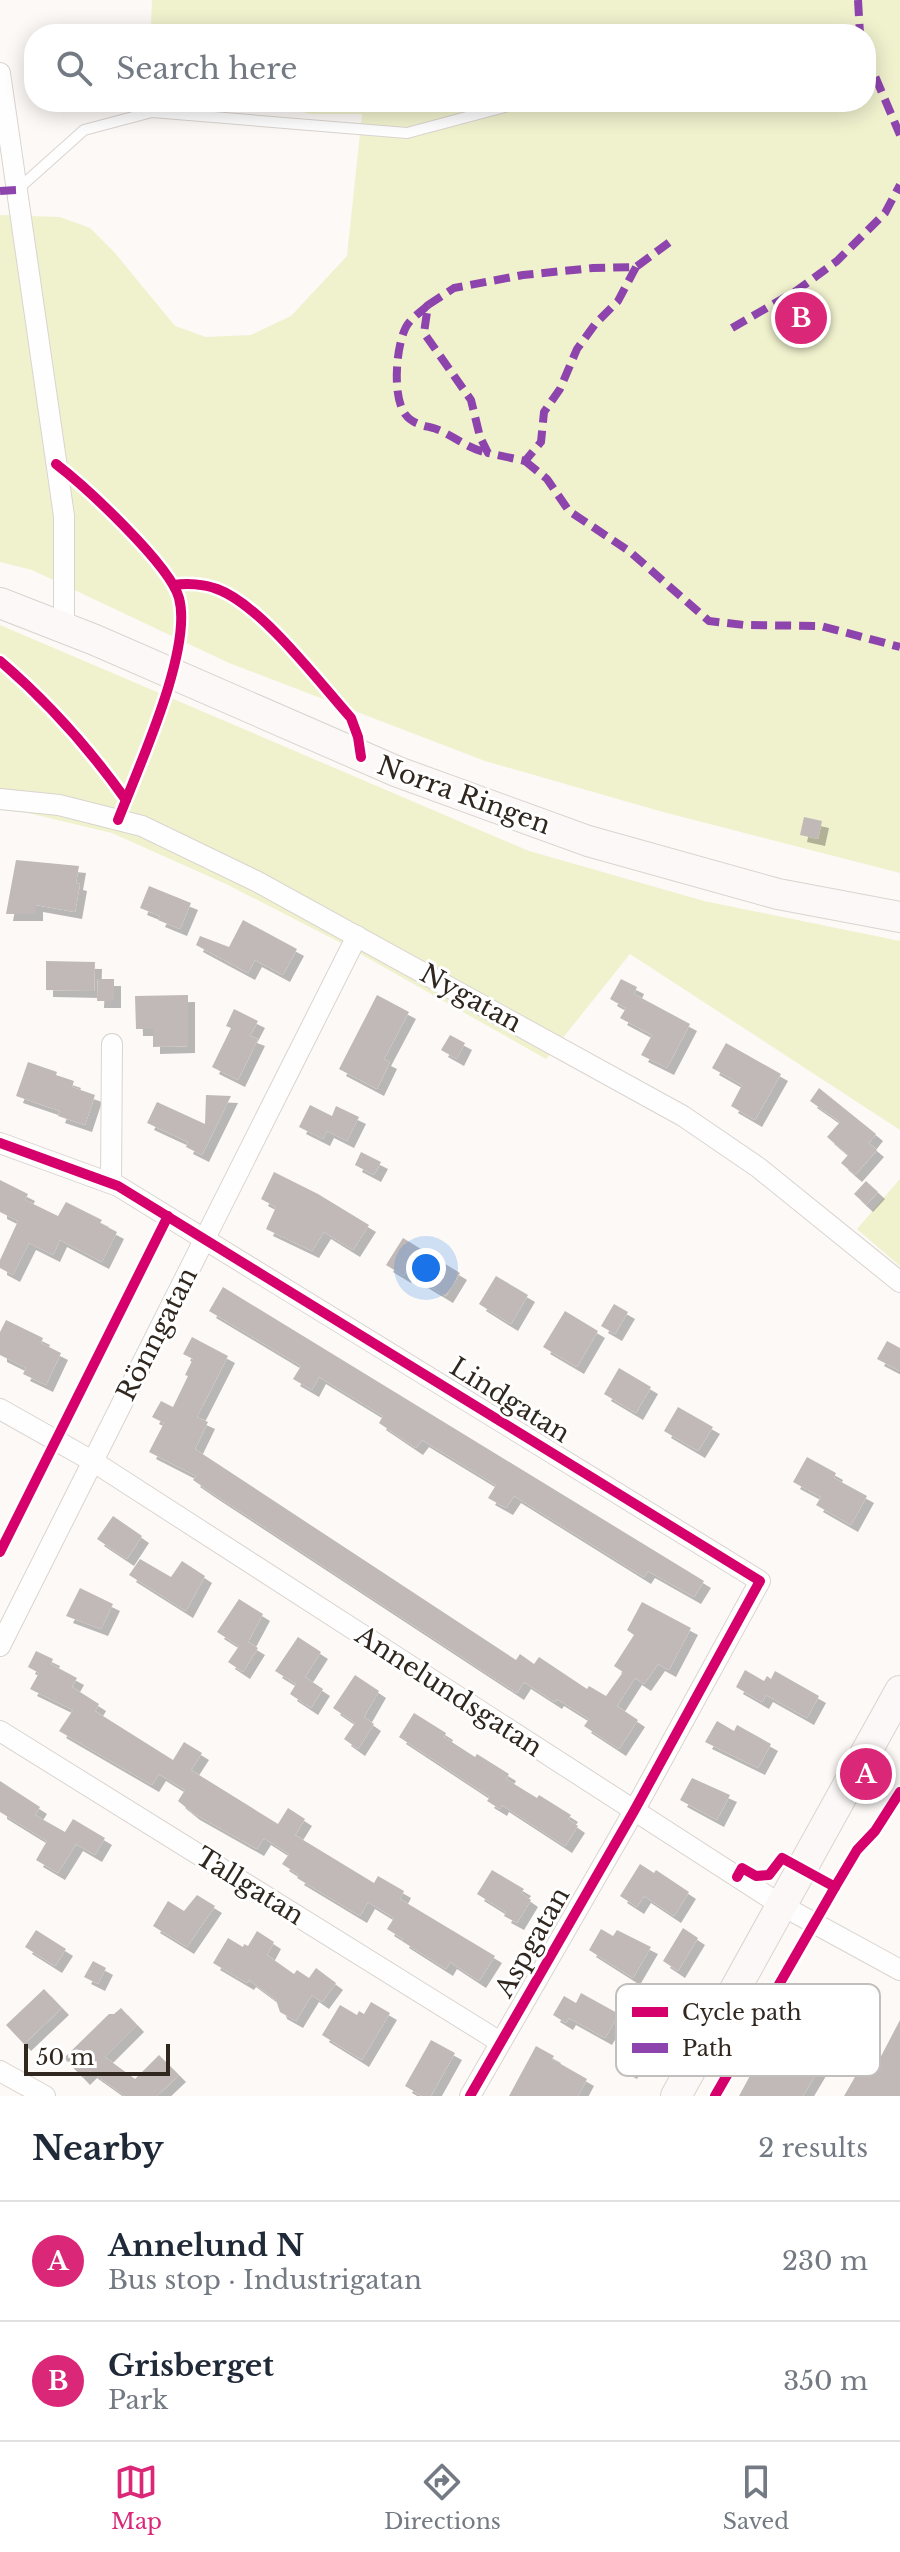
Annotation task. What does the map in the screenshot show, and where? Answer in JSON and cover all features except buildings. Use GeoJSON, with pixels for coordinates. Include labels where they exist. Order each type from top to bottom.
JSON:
{"type":"FeatureCollection","features":[{"type":"Feature","properties":{"kind":"main road","name":"Norra Ringen"},"geometry":{"type":"LineString","coordinates":[[0,603],[398,772],[588,841],[778,894],[900,917]]}},
{"type":"Feature","properties":{"kind":"main road"},"geometry":{"type":"LineString","coordinates":[[738,1984],[900,1691]]}},
{"type":"Feature","properties":{"kind":"main road"},"geometry":{"type":"LineString","coordinates":[[676,2096],[687,2076]]}},
{"type":"Feature","properties":{"kind":"street"},"geometry":{"type":"LineString","coordinates":[[0,73],[64,516],[64,628]]}},
{"type":"Feature","properties":{"kind":"street","name":"Nygatan"},"geometry":{"type":"LineString","coordinates":[[0,799],[59,805],[142,826],[256,881],[683,1116],[759,1168],[900,1282]]}},
{"type":"Feature","properties":{"kind":"street","name":"Rönngatan"},"geometry":{"type":"LineString","coordinates":[[0,1646],[357,936]]}},
{"type":"Feature","properties":{"kind":"street"},"geometry":{"type":"LineString","coordinates":[[111,1183],[112,1044]]}},
{"type":"Feature","properties":{"kind":"street","name":"Lindgatan"},"geometry":{"type":"LineString","coordinates":[[0,1143],[111,1183],[760,1581],[634,1811]]}},
{"type":"Feature","properties":{"kind":"street","name":"Annelundsgatan"},"geometry":{"type":"LineString","coordinates":[[0,1409],[94,1462],[781,1905],[900,1970]]}},
{"type":"Feature","properties":{"kind":"street","name":"Tallgatan"},"geometry":{"type":"LineString","coordinates":[[0,1731],[500,2042]]}},
{"type":"Feature","properties":{"kind":"street","name":"Aspgatan"},"geometry":{"type":"LineString","coordinates":[[470,2096],[634,1811]]}},
{"type":"Feature","properties":{"kind":"street"},"geometry":{"type":"LineString","coordinates":[[0,2071],[45,2096]]}},
{"type":"Feature","properties":{"kind":"lane"},"geometry":{"type":"LineString","coordinates":[[17,190],[84,130],[152,112],[407,133],[486,112]]}},
{"type":"Feature","properties":{"kind":"green space"},"geometry":{"type":"Polygon","coordinates":[[[152,0],[900,0],[900,873],[663,812],[485,761],[229,663],[32,570],[0,562],[0,215],[60,217],[90,228],[115,253],[175,326],[206,337],[251,335],[291,316],[347,256],[362,114],[302,112],[876,112],[876,24],[151,24],[152,0]]]}},
{"type":"Feature","properties":{"kind":"green space"},"geometry":{"type":"Polygon","coordinates":[[[0,625],[529,851],[704,901],[900,941],[900,1130],[630,954],[546,1059],[343,944],[226,884],[112,833],[28,813],[0,810],[0,625]]]}},
{"type":"Feature","properties":{"kind":"green space"},"geometry":{"type":"Polygon","coordinates":[[[900,1179],[900,1266],[857,1229],[900,1179]]]}},
{"type":"Feature","properties":{"kind":"marked path"},"geometry":{"type":"LineString","coordinates":[[858,0],[859,24]]}},
{"type":"Feature","properties":{"kind":"marked path"},"geometry":{"type":"LineString","coordinates":[[876,79],[900,135]]}},
{"type":"Feature","properties":{"kind":"marked path"},"geometry":{"type":"LineString","coordinates":[[732,328],[796,291],[837,261],[885,213],[900,185]]}},
{"type":"Feature","properties":{"kind":"marked path"},"geometry":{"type":"LineString","coordinates":[[0,191],[17,190]]}},
{"type":"Feature","properties":{"kind":"marked path"},"geometry":{"type":"LineString","coordinates":[[636,267],[618,301],[596,323],[577,349],[560,389],[544,412],[541,442],[525,461],[488,453],[480,437],[471,400],[424,333],[428,305],[454,288],[523,275],[636,267],[675,238]]}},
{"type":"Feature","properties":{"kind":"marked path"},"geometry":{"type":"LineString","coordinates":[[428,305],[410,321],[403,335],[397,371],[401,406],[413,421],[488,453]]}},
{"type":"Feature","properties":{"kind":"marked path"},"geometry":{"type":"LineString","coordinates":[[525,461],[547,479],[569,511],[629,551],[709,621],[744,625],[821,626],[900,647]]}},
{"type":"Feature","properties":{"kind":"cycle path"},"geometry":{"type":"LineString","coordinates":[[56,464],[144,547],[160,566],[179,598],[181,620],[171,677],[150,741],[118,820]]}},
{"type":"Feature","properties":{"kind":"cycle path"},"geometry":{"type":"LineString","coordinates":[[174,585],[196,584],[217,589],[234,598],[270,627],[351,718],[361,757]]}},
{"type":"Feature","properties":{"kind":"cycle path"},"geometry":{"type":"LineString","coordinates":[[0,661],[67,726],[126,800]]}},
{"type":"Feature","properties":{"kind":"cycle path"},"geometry":{"type":"LineString","coordinates":[[0,1143],[118,1186],[760,1581],[634,1811],[470,2096]]}},
{"type":"Feature","properties":{"kind":"cycle path"},"geometry":{"type":"LineString","coordinates":[[0,1552],[168,1216]]}},
{"type":"Feature","properties":{"kind":"cycle path"},"geometry":{"type":"LineString","coordinates":[[780,1984],[857,1850],[875,1831],[900,1792]]}},
{"type":"Feature","properties":{"kind":"cycle path"},"geometry":{"type":"LineString","coordinates":[[737,1877],[742,1868],[756,1876],[769,1875],[782,1858],[835,1887]]}},
{"type":"Feature","properties":{"kind":"cycle path"},"geometry":{"type":"LineString","coordinates":[[715,2096],[727,2076]]}},
{"type":"Feature","properties":{"kind":"place","name":"Grisberget"},"geometry":{"type":"Point","coordinates":[801,318]}},
{"type":"Feature","properties":{"kind":"place","name":"Annelund N"},"geometry":{"type":"Point","coordinates":[866,1774]}}]}
